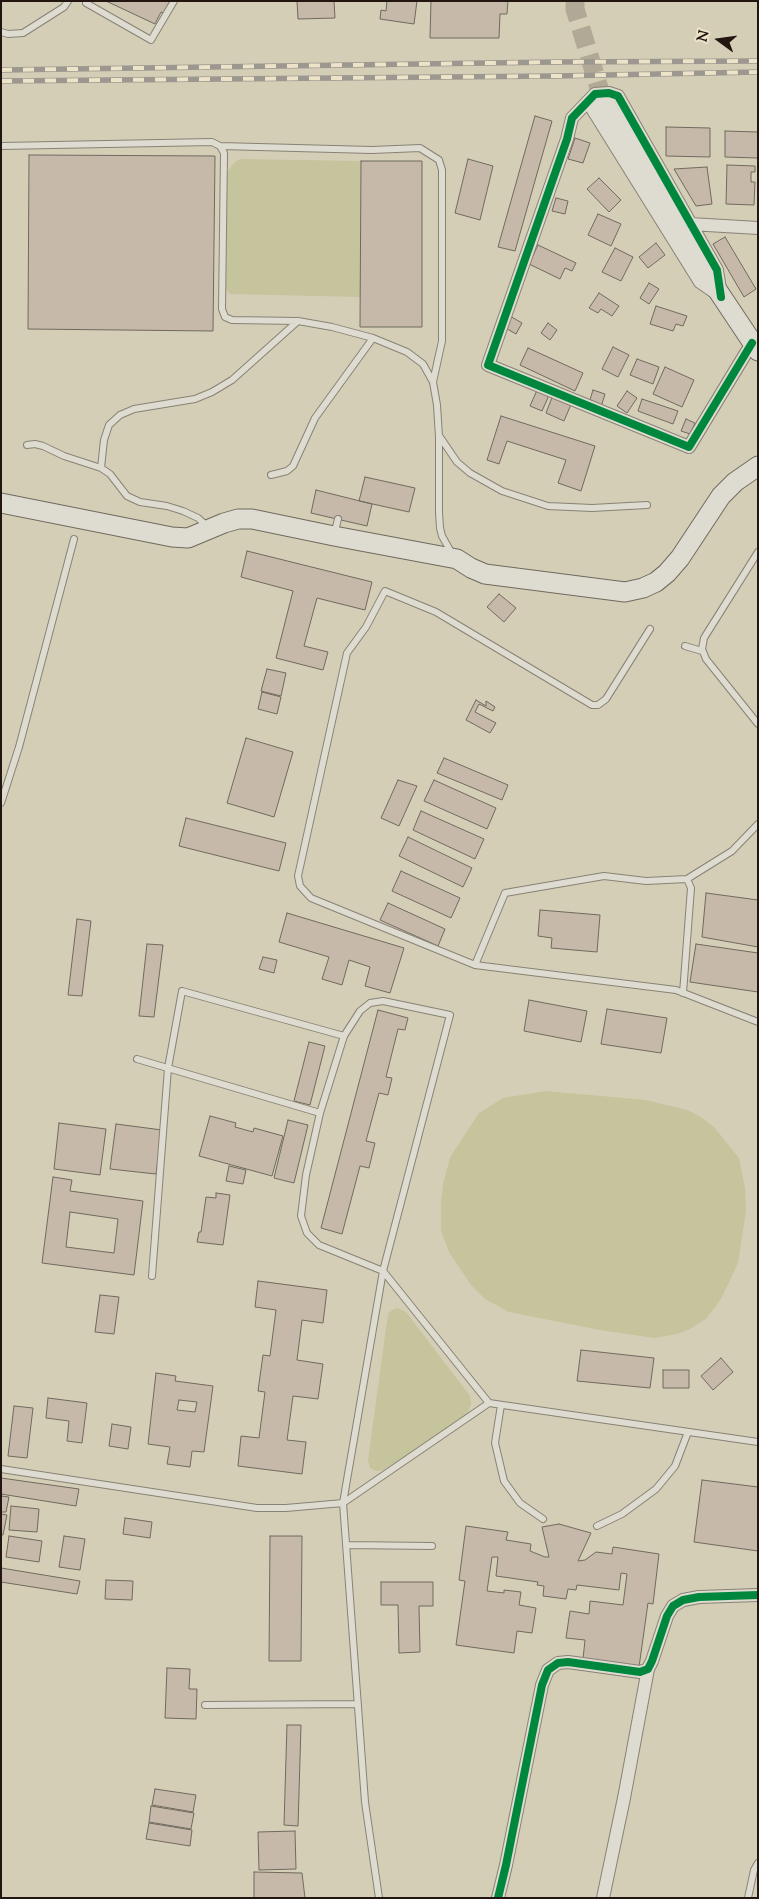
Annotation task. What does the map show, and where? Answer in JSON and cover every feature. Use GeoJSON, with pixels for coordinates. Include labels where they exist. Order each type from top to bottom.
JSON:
{"type":"FeatureCollection","features":[{"type":"Feature","properties":{"kind":"main road"},"geometry":{"type":"LineString","coordinates":[[596,102],[755,347]]}},
{"type":"Feature","properties":{"kind":"main road"},"geometry":{"type":"LineString","coordinates":[[1,503],[172,538],[188,538],[238,519],[336,528],[457,559],[485,574],[625,592],[643,588],[656,582],[667,573],[680,558],[721,496],[735,482],[758,466]]}},
{"type":"Feature","properties":{"kind":"street"},"geometry":{"type":"LineString","coordinates":[[609,93],[618,96],[717,270],[721,296],[700,282],[596,102],[595,94],[609,93]]}},
{"type":"Feature","properties":{"kind":"street"},"geometry":{"type":"LineString","coordinates":[[596,102],[572,118],[568,139],[488,365],[689,447],[755,347]]}},
{"type":"Feature","properties":{"kind":"street"},"geometry":{"type":"LineString","coordinates":[[690,224],[758,228]]}},
{"type":"Feature","properties":{"kind":"street"},"geometry":{"type":"LineString","coordinates":[[603,1898],[648,1669],[667,1616],[673,1606],[683,1600],[699,1597],[758,1595]]}},
{"type":"Feature","properties":{"kind":"street"},"geometry":{"type":"LineString","coordinates":[[498,1898],[542,1685],[548,1670],[558,1663],[568,1662],[640,1672],[648,1669]]}},
{"type":"Feature","properties":{"kind":"lane"},"geometry":{"type":"LineString","coordinates":[[1,32],[8,34],[23,33],[64,7],[68,1]]}},
{"type":"Feature","properties":{"kind":"lane"},"geometry":{"type":"LineString","coordinates":[[87,1],[86,3],[151,40],[174,1]]}},
{"type":"Feature","properties":{"kind":"lane"},"geometry":{"type":"LineString","coordinates":[[1,146],[212,142],[220,146],[372,150],[420,148],[438,160],[442,170],[442,341],[434,382],[439,437],[440,528],[447,548],[457,559]]}},
{"type":"Feature","properties":{"kind":"lane"},"geometry":{"type":"LineString","coordinates":[[220,146],[224,153],[222,309],[225,317],[232,320],[298,321],[332,327],[373,338],[412,356],[423,364],[434,382]]}},
{"type":"Feature","properties":{"kind":"lane"},"geometry":{"type":"LineString","coordinates":[[101,468],[104,440],[109,426],[120,415],[134,409],[195,399],[212,392],[232,380],[298,321]]}},
{"type":"Feature","properties":{"kind":"lane"},"geometry":{"type":"LineString","coordinates":[[271,475],[287,471],[293,466],[315,418],[373,338]]}},
{"type":"Feature","properties":{"kind":"lane"},"geometry":{"type":"LineString","coordinates":[[439,437],[457,462],[470,473],[502,491],[548,506],[592,508],[647,505]]}},
{"type":"Feature","properties":{"kind":"lane"},"geometry":{"type":"LineString","coordinates":[[27,445],[43,446],[64,456],[101,468],[110,474],[127,496],[140,502],[167,506],[183,511],[198,518],[211,529]]}},
{"type":"Feature","properties":{"kind":"lane"},"geometry":{"type":"LineString","coordinates":[[1,803],[19,747],[74,540]]}},
{"type":"Feature","properties":{"kind":"lane"},"geometry":{"type":"LineString","coordinates":[[758,552],[704,638],[702,651],[706,659],[758,724]]}},
{"type":"Feature","properties":{"kind":"lane"},"geometry":{"type":"LineString","coordinates":[[650,629],[606,699],[598,705],[587,704],[436,612],[385,591],[366,627],[348,653],[298,876],[300,886],[310,898],[475,965],[676,990],[758,1022]]}},
{"type":"Feature","properties":{"kind":"lane"},"geometry":{"type":"LineString","coordinates":[[686,646],[702,651]]}},
{"type":"Feature","properties":{"kind":"lane"},"geometry":{"type":"LineString","coordinates":[[475,965],[506,893],[604,876],[646,881],[686,879],[732,851],[758,824]]}},
{"type":"Feature","properties":{"kind":"lane"},"geometry":{"type":"LineString","coordinates":[[683,993],[690,888],[686,879]]}},
{"type":"Feature","properties":{"kind":"lane"},"geometry":{"type":"LineString","coordinates":[[152,1276],[168,1068],[182,991],[344,1036]]}},
{"type":"Feature","properties":{"kind":"lane"},"geometry":{"type":"LineString","coordinates":[[379,1898],[365,1802],[343,1503],[383,1271],[450,1015],[383,1001],[370,1003],[360,1011],[344,1036],[320,1113],[305,1184],[301,1216],[307,1233],[319,1245],[383,1271],[489,1403]]}},
{"type":"Feature","properties":{"kind":"lane"},"geometry":{"type":"LineString","coordinates":[[137,1059],[320,1113]]}},
{"type":"Feature","properties":{"kind":"lane"},"geometry":{"type":"LineString","coordinates":[[1,1468],[258,1508],[343,1503],[489,1403],[758,1442]]}},
{"type":"Feature","properties":{"kind":"lane"},"geometry":{"type":"LineString","coordinates":[[500,1404],[495,1443],[504,1481],[520,1503],[543,1519]]}},
{"type":"Feature","properties":{"kind":"lane"},"geometry":{"type":"LineString","coordinates":[[597,1526],[622,1514],[656,1489],[675,1466],[688,1432]]}},
{"type":"Feature","properties":{"kind":"lane"},"geometry":{"type":"LineString","coordinates":[[346,1545],[432,1546]]}},
{"type":"Feature","properties":{"kind":"lane"},"geometry":{"type":"LineString","coordinates":[[205,1705],[358,1704]]}},
{"type":"Feature","properties":{"kind":"lane"},"geometry":{"type":"LineString","coordinates":[[748,1898],[754,1870],[758,1863]]}},
{"type":"Feature","properties":{"kind":"green space"},"geometry":{"type":"Polygon","coordinates":[[[240,159],[361,161],[360,297],[230,294],[226,289],[227,173],[234,163],[240,159]]]}},
{"type":"Feature","properties":{"kind":"green space"},"geometry":{"type":"Polygon","coordinates":[[[546,1091],[646,1100],[687,1110],[701,1117],[714,1127],[739,1158],[745,1188],[746,1211],[738,1263],[721,1299],[706,1319],[688,1330],[654,1338],[600,1330],[509,1312],[485,1299],[471,1285],[449,1252],[441,1231],[443,1184],[450,1158],[479,1113],[503,1098],[546,1091]]]}},
{"type":"Feature","properties":{"kind":"green space"},"geometry":{"type":"Polygon","coordinates":[[[397,1308],[406,1312],[470,1396],[471,1404],[467,1415],[458,1424],[383,1470],[376,1471],[370,1468],[368,1460],[388,1314],[397,1308]]]}},
{"type":"Feature","properties":{"kind":"building"},"geometry":{"type":"Polygon","coordinates":[[[106,1],[170,1],[164,13],[161,12],[155,24],[106,1]]]}},
{"type":"Feature","properties":{"kind":"building"},"geometry":{"type":"Polygon","coordinates":[[[297,1],[334,1],[335,18],[298,19],[297,1]]]}},
{"type":"Feature","properties":{"kind":"building"},"geometry":{"type":"Polygon","coordinates":[[[387,1],[417,1],[414,24],[380,19],[381,10],[386,11],[387,1]]]}},
{"type":"Feature","properties":{"kind":"building"},"geometry":{"type":"Polygon","coordinates":[[[431,1],[508,1],[507,14],[500,14],[499,38],[430,38],[431,1]]]}},
{"type":"Feature","properties":{"kind":"building"},"geometry":{"type":"Polygon","coordinates":[[[535,116],[552,121],[515,251],[498,247],[535,116]]]}},
{"type":"Feature","properties":{"kind":"building"},"geometry":{"type":"Polygon","coordinates":[[[666,127],[710,128],[710,157],[666,156],[666,127]]]}},
{"type":"Feature","properties":{"kind":"building"},"geometry":{"type":"Polygon","coordinates":[[[725,131],[758,132],[758,158],[725,157],[725,131]]]}},
{"type":"Feature","properties":{"kind":"building"},"geometry":{"type":"Polygon","coordinates":[[[575,138],[590,143],[583,163],[568,159],[575,138]]]}},
{"type":"Feature","properties":{"kind":"building"},"geometry":{"type":"Polygon","coordinates":[[[29,155],[215,156],[213,331],[28,329],[29,155]]]}},
{"type":"Feature","properties":{"kind":"building"},"geometry":{"type":"Polygon","coordinates":[[[468,159],[493,166],[480,220],[455,213],[468,159]]]}},
{"type":"Feature","properties":{"kind":"building"},"geometry":{"type":"Polygon","coordinates":[[[361,161],[422,161],[422,327],[360,327],[361,161]]]}},
{"type":"Feature","properties":{"kind":"building"},"geometry":{"type":"Polygon","coordinates":[[[727,165],[755,166],[755,172],[751,172],[751,182],[755,182],[754,205],[726,204],[727,165]]]}},
{"type":"Feature","properties":{"kind":"building"},"geometry":{"type":"Polygon","coordinates":[[[707,167],[712,204],[696,206],[674,169],[707,167]]]}},
{"type":"Feature","properties":{"kind":"building"},"geometry":{"type":"Polygon","coordinates":[[[599,178],[621,200],[609,212],[587,189],[599,178]]]}},
{"type":"Feature","properties":{"kind":"building"},"geometry":{"type":"Polygon","coordinates":[[[556,198],[568,201],[565,214],[552,211],[556,198]]]}},
{"type":"Feature","properties":{"kind":"building"},"geometry":{"type":"Polygon","coordinates":[[[598,214],[621,224],[611,246],[588,235],[598,214]]]}},
{"type":"Feature","properties":{"kind":"building"},"geometry":{"type":"Polygon","coordinates":[[[725,237],[756,289],[744,297],[713,244],[725,237]]]}},
{"type":"Feature","properties":{"kind":"building"},"geometry":{"type":"Polygon","coordinates":[[[656,243],[665,255],[648,268],[639,257],[656,243]]]}},
{"type":"Feature","properties":{"kind":"building"},"geometry":{"type":"Polygon","coordinates":[[[538,245],[576,263],[572,271],[565,268],[560,279],[529,264],[538,245]]]}},
{"type":"Feature","properties":{"kind":"building"},"geometry":{"type":"Polygon","coordinates":[[[615,248],[633,257],[621,281],[602,272],[615,248]]]}},
{"type":"Feature","properties":{"kind":"building"},"geometry":{"type":"Polygon","coordinates":[[[649,283],[659,289],[649,304],[640,298],[649,283]]]}},
{"type":"Feature","properties":{"kind":"building"},"geometry":{"type":"Polygon","coordinates":[[[599,293],[619,306],[612,316],[601,309],[598,313],[589,308],[599,293]]]}},
{"type":"Feature","properties":{"kind":"building"},"geometry":{"type":"Polygon","coordinates":[[[656,306],[687,316],[683,326],[676,324],[673,331],[650,324],[656,306]]]}},
{"type":"Feature","properties":{"kind":"building"},"geometry":{"type":"Polygon","coordinates":[[[510,316],[522,323],[516,334],[504,327],[510,316]]]}},
{"type":"Feature","properties":{"kind":"building"},"geometry":{"type":"Polygon","coordinates":[[[548,323],[557,330],[550,340],[541,333],[548,323]]]}},
{"type":"Feature","properties":{"kind":"building"},"geometry":{"type":"Polygon","coordinates":[[[613,347],[629,355],[618,377],[602,369],[613,347]]]}},
{"type":"Feature","properties":{"kind":"building"},"geometry":{"type":"Polygon","coordinates":[[[528,348],[583,373],[575,391],[520,365],[528,348]]]}},
{"type":"Feature","properties":{"kind":"building"},"geometry":{"type":"Polygon","coordinates":[[[637,359],[659,367],[653,384],[630,375],[637,359]]]}},
{"type":"Feature","properties":{"kind":"building"},"geometry":{"type":"Polygon","coordinates":[[[665,367],[694,380],[682,407],[653,394],[665,367]]]}},
{"type":"Feature","properties":{"kind":"building"},"geometry":{"type":"Polygon","coordinates":[[[538,388],[550,393],[542,411],[530,406],[538,388]]]}},
{"type":"Feature","properties":{"kind":"building"},"geometry":{"type":"Polygon","coordinates":[[[593,390],[605,394],[601,407],[589,403],[593,390]]]}},
{"type":"Feature","properties":{"kind":"building"},"geometry":{"type":"Polygon","coordinates":[[[627,391],[637,398],[627,413],[617,406],[627,391]]]}},
{"type":"Feature","properties":{"kind":"building"},"geometry":{"type":"Polygon","coordinates":[[[553,395],[572,402],[564,421],[546,413],[553,395]]]}},
{"type":"Feature","properties":{"kind":"building"},"geometry":{"type":"Polygon","coordinates":[[[642,399],[678,411],[673,424],[638,411],[642,399]]]}},
{"type":"Feature","properties":{"kind":"building"},"geometry":{"type":"Polygon","coordinates":[[[501,416],[595,446],[581,491],[558,483],[566,460],[507,441],[499,464],[487,460],[501,416]]]}},
{"type":"Feature","properties":{"kind":"building"},"geometry":{"type":"Polygon","coordinates":[[[686,419],[695,423],[690,434],[681,431],[686,419]]]}},
{"type":"Feature","properties":{"kind":"building"},"geometry":{"type":"Polygon","coordinates":[[[365,477],[415,488],[409,512],[359,501],[365,477]]]}},
{"type":"Feature","properties":{"kind":"building"},"geometry":{"type":"Polygon","coordinates":[[[316,490],[372,504],[367,526],[311,513],[316,490]]]}},
{"type":"Feature","properties":{"kind":"building"},"geometry":{"type":"Polygon","coordinates":[[[247,551],[372,582],[365,610],[317,598],[304,646],[328,652],[323,670],[276,658],[293,591],[241,577],[247,551]]]}},
{"type":"Feature","properties":{"kind":"building"},"geometry":{"type":"Polygon","coordinates":[[[499,594],[516,608],[504,622],[487,607],[499,594]]]}},
{"type":"Feature","properties":{"kind":"building"},"geometry":{"type":"Polygon","coordinates":[[[267,669],[286,673],[281,696],[261,691],[267,669]]]}},
{"type":"Feature","properties":{"kind":"building"},"geometry":{"type":"Polygon","coordinates":[[[262,692],[281,697],[277,714],[258,709],[262,692]]]}},
{"type":"Feature","properties":{"kind":"building"},"geometry":{"type":"Polygon","coordinates":[[[476,700],[486,706],[486,701],[495,707],[493,711],[479,704],[475,712],[496,723],[490,733],[466,720],[476,700]]]}},
{"type":"Feature","properties":{"kind":"building"},"geometry":{"type":"Polygon","coordinates":[[[246,738],[293,752],[274,817],[227,803],[246,738]]]}},
{"type":"Feature","properties":{"kind":"building"},"geometry":{"type":"Polygon","coordinates":[[[444,758],[508,785],[502,800],[437,773],[444,758]]]}},
{"type":"Feature","properties":{"kind":"building"},"geometry":{"type":"Polygon","coordinates":[[[398,780],[417,786],[399,826],[381,818],[398,780]]]}},
{"type":"Feature","properties":{"kind":"building"},"geometry":{"type":"Polygon","coordinates":[[[434,780],[496,808],[487,829],[424,801],[434,780]]]}},
{"type":"Feature","properties":{"kind":"building"},"geometry":{"type":"Polygon","coordinates":[[[421,811],[484,839],[475,859],[413,830],[421,811]]]}},
{"type":"Feature","properties":{"kind":"building"},"geometry":{"type":"Polygon","coordinates":[[[186,818],[286,843],[279,871],[179,846],[186,818]]]}},
{"type":"Feature","properties":{"kind":"building"},"geometry":{"type":"Polygon","coordinates":[[[408,837],[472,868],[463,887],[399,856],[408,837]]]}},
{"type":"Feature","properties":{"kind":"building"},"geometry":{"type":"Polygon","coordinates":[[[401,871],[460,898],[451,918],[392,891],[401,871]]]}},
{"type":"Feature","properties":{"kind":"building"},"geometry":{"type":"Polygon","coordinates":[[[706,893],[758,900],[758,947],[702,937],[706,893]]]}},
{"type":"Feature","properties":{"kind":"building"},"geometry":{"type":"Polygon","coordinates":[[[388,903],[445,929],[438,946],[380,920],[388,903]]]}},
{"type":"Feature","properties":{"kind":"building"},"geometry":{"type":"Polygon","coordinates":[[[540,910],[600,915],[597,952],[551,948],[552,938],[538,936],[540,910]]]}},
{"type":"Feature","properties":{"kind":"building"},"geometry":{"type":"Polygon","coordinates":[[[287,913],[404,948],[390,993],[365,986],[370,967],[349,960],[342,985],[322,979],[329,957],[279,942],[287,913]]]}},
{"type":"Feature","properties":{"kind":"building"},"geometry":{"type":"Polygon","coordinates":[[[77,919],[91,921],[82,996],[68,995],[77,919]]]}},
{"type":"Feature","properties":{"kind":"building"},"geometry":{"type":"Polygon","coordinates":[[[147,944],[163,945],[154,1017],[139,1016],[147,944]]]}},
{"type":"Feature","properties":{"kind":"building"},"geometry":{"type":"Polygon","coordinates":[[[696,944],[758,953],[758,992],[690,982],[696,944]]]}},
{"type":"Feature","properties":{"kind":"building"},"geometry":{"type":"Polygon","coordinates":[[[263,957],[277,960],[274,973],[259,969],[263,957]]]}},
{"type":"Feature","properties":{"kind":"building"},"geometry":{"type":"Polygon","coordinates":[[[529,1000],[587,1011],[581,1042],[524,1031],[529,1000]]]}},
{"type":"Feature","properties":{"kind":"building"},"geometry":{"type":"Polygon","coordinates":[[[607,1009],[667,1018],[661,1053],[601,1044],[607,1009]]]}},
{"type":"Feature","properties":{"kind":"building"},"geometry":{"type":"Polygon","coordinates":[[[378,1010],[408,1018],[405,1030],[398,1029],[386,1077],[392,1078],[388,1095],[379,1093],[366,1141],[375,1143],[369,1168],[360,1166],[342,1234],[321,1228],[378,1010]]]}},
{"type":"Feature","properties":{"kind":"building"},"geometry":{"type":"Polygon","coordinates":[[[309,1042],[325,1046],[310,1105],[294,1101],[309,1042]]]}},
{"type":"Feature","properties":{"kind":"building"},"geometry":{"type":"Polygon","coordinates":[[[210,1116],[236,1123],[235,1127],[253,1132],[254,1128],[283,1136],[272,1176],[199,1156],[210,1116]]]}},
{"type":"Feature","properties":{"kind":"building"},"geometry":{"type":"Polygon","coordinates":[[[288,1120],[308,1125],[294,1183],[274,1178],[288,1120]]]}},
{"type":"Feature","properties":{"kind":"building"},"geometry":{"type":"Polygon","coordinates":[[[59,1123],[106,1129],[100,1175],[54,1169],[59,1123]]]}},
{"type":"Feature","properties":{"kind":"building"},"geometry":{"type":"Polygon","coordinates":[[[116,1124],[162,1130],[156,1174],[110,1169],[116,1124]]]}},
{"type":"Feature","properties":{"kind":"building"},"geometry":{"type":"Polygon","coordinates":[[[229,1166],[246,1170],[243,1184],[226,1181],[229,1166]]]}},
{"type":"Feature","properties":{"kind":"building"},"geometry":{"type":"Polygon","coordinates":[[[53,1177],[72,1180],[70,1191],[143,1201],[134,1275],[42,1263],[53,1177]],[[70,1212],[66,1247],[114,1253],[118,1219],[70,1212]]]}},
{"type":"Feature","properties":{"kind":"building"},"geometry":{"type":"Polygon","coordinates":[[[216,1193],[230,1195],[223,1245],[197,1242],[199,1232],[201,1232],[206,1197],[216,1198],[216,1193]]]}},
{"type":"Feature","properties":{"kind":"building"},"geometry":{"type":"Polygon","coordinates":[[[258,1281],[327,1290],[323,1323],[302,1320],[297,1360],[323,1364],[318,1399],[293,1396],[287,1440],[306,1442],[302,1474],[238,1466],[241,1436],[259,1438],[265,1392],[258,1391],[263,1355],[270,1356],[276,1310],[255,1307],[258,1281]]]}},
{"type":"Feature","properties":{"kind":"building"},"geometry":{"type":"Polygon","coordinates":[[[100,1295],[119,1297],[114,1334],[95,1332],[100,1295]]]}},
{"type":"Feature","properties":{"kind":"building"},"geometry":{"type":"Polygon","coordinates":[[[581,1350],[654,1358],[650,1388],[577,1381],[581,1350]]]}},
{"type":"Feature","properties":{"kind":"building"},"geometry":{"type":"Polygon","coordinates":[[[721,1358],[733,1372],[713,1390],[701,1376],[721,1358]]]}},
{"type":"Feature","properties":{"kind":"building"},"geometry":{"type":"Polygon","coordinates":[[[663,1370],[689,1370],[689,1388],[663,1388],[663,1370]]]}},
{"type":"Feature","properties":{"kind":"building"},"geometry":{"type":"Polygon","coordinates":[[[156,1373],[176,1376],[175,1381],[213,1386],[204,1452],[192,1451],[190,1467],[167,1464],[170,1447],[148,1444],[156,1373]],[[179,1400],[177,1410],[195,1412],[197,1402],[179,1400]]]}},
{"type":"Feature","properties":{"kind":"building"},"geometry":{"type":"Polygon","coordinates":[[[48,1398],[87,1403],[82,1443],[67,1441],[69,1421],[46,1418],[48,1398]]]}},
{"type":"Feature","properties":{"kind":"building"},"geometry":{"type":"Polygon","coordinates":[[[14,1406],[33,1408],[27,1458],[8,1456],[14,1406]]]}},
{"type":"Feature","properties":{"kind":"building"},"geometry":{"type":"Polygon","coordinates":[[[112,1424],[131,1427],[128,1449],[109,1446],[112,1424]]]}},
{"type":"Feature","properties":{"kind":"building"},"geometry":{"type":"Polygon","coordinates":[[[1,1478],[79,1489],[76,1506],[1,1494],[1,1478]]]}},
{"type":"Feature","properties":{"kind":"building"},"geometry":{"type":"Polygon","coordinates":[[[702,1480],[758,1487],[758,1551],[694,1542],[702,1480]]]}},
{"type":"Feature","properties":{"kind":"building"},"geometry":{"type":"Polygon","coordinates":[[[1,1496],[9,1497],[6,1512],[1,1512],[1,1496]]]}},
{"type":"Feature","properties":{"kind":"building"},"geometry":{"type":"Polygon","coordinates":[[[11,1506],[39,1509],[37,1532],[9,1530],[11,1506]]]}},
{"type":"Feature","properties":{"kind":"building"},"geometry":{"type":"Polygon","coordinates":[[[1,1514],[7,1515],[3,1535],[1,1535],[1,1514]]]}},
{"type":"Feature","properties":{"kind":"building"},"geometry":{"type":"Polygon","coordinates":[[[125,1518],[152,1522],[150,1538],[123,1534],[125,1518]]]}},
{"type":"Feature","properties":{"kind":"building"},"geometry":{"type":"Polygon","coordinates":[[[559,1524],[591,1533],[578,1561],[585,1560],[596,1552],[612,1554],[613,1547],[659,1554],[653,1604],[648,1603],[639,1667],[583,1659],[585,1640],[566,1638],[570,1611],[589,1614],[590,1601],[623,1605],[627,1574],[621,1573],[619,1590],[577,1585],[576,1590],[568,1589],[566,1599],[543,1596],[544,1586],[537,1585],[538,1582],[496,1576],[498,1557],[492,1557],[487,1591],[521,1592],[519,1605],[536,1608],[532,1633],[517,1631],[514,1653],[456,1645],[465,1581],[459,1580],[466,1526],[508,1532],[506,1540],[531,1544],[530,1551],[549,1557],[542,1527],[559,1524]]]}},
{"type":"Feature","properties":{"kind":"building"},"geometry":{"type":"Polygon","coordinates":[[[9,1536],[42,1541],[39,1562],[6,1557],[9,1536]]]}},
{"type":"Feature","properties":{"kind":"building"},"geometry":{"type":"Polygon","coordinates":[[[64,1536],[85,1539],[80,1570],[59,1567],[64,1536]]]}},
{"type":"Feature","properties":{"kind":"building"},"geometry":{"type":"Polygon","coordinates":[[[270,1536],[302,1536],[301,1661],[269,1661],[270,1536]]]}},
{"type":"Feature","properties":{"kind":"building"},"geometry":{"type":"Polygon","coordinates":[[[1,1568],[80,1581],[77,1594],[1,1582],[1,1568]]]}},
{"type":"Feature","properties":{"kind":"building"},"geometry":{"type":"Polygon","coordinates":[[[106,1580],[133,1581],[132,1600],[105,1599],[106,1580]]]}},
{"type":"Feature","properties":{"kind":"building"},"geometry":{"type":"Polygon","coordinates":[[[381,1582],[433,1582],[433,1606],[419,1606],[420,1652],[399,1653],[398,1605],[381,1605],[381,1582]]]}},
{"type":"Feature","properties":{"kind":"building"},"geometry":{"type":"Polygon","coordinates":[[[167,1668],[190,1669],[189,1689],[197,1689],[196,1719],[165,1718],[167,1668]]]}},
{"type":"Feature","properties":{"kind":"building"},"geometry":{"type":"Polygon","coordinates":[[[287,1725],[301,1725],[298,1826],[284,1825],[287,1725]]]}},
{"type":"Feature","properties":{"kind":"building"},"geometry":{"type":"Polygon","coordinates":[[[155,1789],[196,1795],[193,1812],[152,1805],[155,1789]]]}},
{"type":"Feature","properties":{"kind":"building"},"geometry":{"type":"Polygon","coordinates":[[[151,1806],[194,1813],[191,1829],[149,1822],[151,1806]]]}},
{"type":"Feature","properties":{"kind":"building"},"geometry":{"type":"Polygon","coordinates":[[[149,1823],[192,1830],[190,1846],[146,1839],[149,1823]]]}},
{"type":"Feature","properties":{"kind":"building"},"geometry":{"type":"Polygon","coordinates":[[[295,1831],[296,1869],[259,1870],[258,1832],[295,1831]]]}},
{"type":"Feature","properties":{"kind":"building"},"geometry":{"type":"Polygon","coordinates":[[[254,1872],[302,1873],[305,1898],[254,1898],[254,1872]]]}},
{"type":"Feature","properties":{"kind":"tunnel"},"geometry":{"type":"LineString","coordinates":[[575,1],[575,9],[603,101]]}},
{"type":"Feature","properties":{"kind":"railway"},"geometry":{"type":"LineString","coordinates":[[1,70],[758,61]]}},
{"type":"Feature","properties":{"kind":"railway"},"geometry":{"type":"LineString","coordinates":[[1,81],[557,76],[758,72]]}},
{"type":"Feature","properties":{"kind":"cycle path"},"geometry":{"type":"LineString","coordinates":[[721,297],[717,270],[618,96],[609,93],[595,94],[572,118],[567,139],[488,365],[689,447],[752,343]]}},
{"type":"Feature","properties":{"kind":"cycle path"},"geometry":{"type":"LineString","coordinates":[[498,1898],[542,1685],[548,1670],[558,1663],[568,1662],[640,1672],[648,1669],[667,1616],[673,1606],[683,1600],[699,1597],[758,1595]]}}]}
